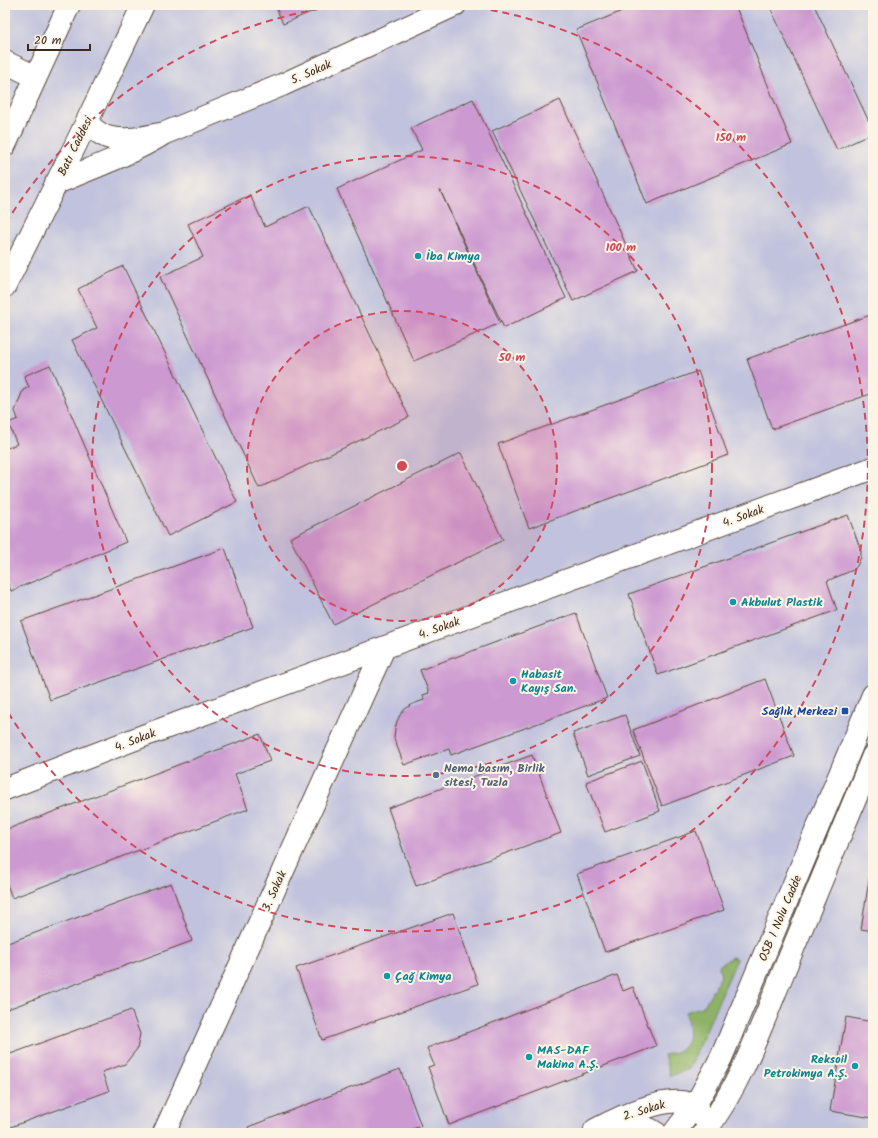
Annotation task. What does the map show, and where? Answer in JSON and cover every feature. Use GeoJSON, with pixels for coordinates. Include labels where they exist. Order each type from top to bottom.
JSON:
{"type":"FeatureCollection","features":[{"type":"Feature","properties":{"kind":"street"},"geometry":{"type":"LineString","coordinates":[[5,145],[69,5]]}},
{"type":"Feature","properties":{"kind":"street","name":"Batı Caddesi"},"geometry":{"type":"LineString","coordinates":[[5,286],[143,5]]}},
{"type":"Feature","properties":{"kind":"street","name":"5. Sokak"},"geometry":{"type":"LineString","coordinates":[[56,183],[120,157],[147,144],[165,133],[282,85],[455,5]]}},
{"type":"Feature","properties":{"kind":"street"},"geometry":{"type":"LineString","coordinates":[[5,62],[36,77]]}},
{"type":"Feature","properties":{"kind":"street","name":"5. Sokak"},"geometry":{"type":"LineString","coordinates":[[86,123],[105,136],[114,138],[137,138],[165,133]]}},
{"type":"Feature","properties":{"kind":"street","name":"4. Sokak"},"geometry":{"type":"LineString","coordinates":[[5,789],[143,736],[873,468]]}},
{"type":"Feature","properties":{"kind":"street","name":"3. Sokak"},"geometry":{"type":"LineString","coordinates":[[164,1133],[384,648]]}},
{"type":"Feature","properties":{"kind":"street","name":"OSB 1 Nolu Cadde"},"geometry":{"type":"LineString","coordinates":[[674,1133],[693,1108],[721,1058],[873,695]]}},
{"type":"Feature","properties":{"kind":"street","name":"OSB 1 Nolu Cadde"},"geometry":{"type":"LineString","coordinates":[[706,1131],[734,1087],[757,1036],[873,756]]}},
{"type":"Feature","properties":{"kind":"street","name":"2. Sokak"},"geometry":{"type":"LineString","coordinates":[[592,1131],[620,1117],[654,1105],[669,1102],[682,1102],[689,1104],[693,1108]]}},
{"type":"Feature","properties":{"kind":"street"},"geometry":{"type":"LineString","coordinates":[[693,1108],[698,1111],[705,1121],[706,1131]]}},
{"type":"Feature","properties":{"kind":"street","name":"2. Sokak"},"geometry":{"type":"LineString","coordinates":[[592,1131],[634,1125],[643,1126],[656,1133]]}},
{"type":"Feature","properties":{"kind":"shaded area"},"geometry":{"type":"Polygon","coordinates":[[[5,5],[873,5],[873,1133],[5,1133],[5,5]]]}},
{"type":"Feature","properties":{"kind":"green space"},"geometry":{"type":"Polygon","coordinates":[[[732,957],[737,959],[689,1069],[670,1076],[664,1055],[678,1051],[687,1043],[689,1033],[686,1012],[704,1006],[721,976],[719,966],[732,957]]]}},
{"type":"Feature","properties":{"kind":"building"},"geometry":{"type":"Polygon","coordinates":[[[275,5],[327,5],[283,24],[275,5]]]}},
{"type":"Feature","properties":{"kind":"building"},"geometry":{"type":"Polygon","coordinates":[[[637,5],[735,5],[792,144],[647,204],[576,30],[637,5]]]}},
{"type":"Feature","properties":{"kind":"building"},"geometry":{"type":"Polygon","coordinates":[[[769,5],[814,5],[873,130],[873,133],[837,150],[769,5]]]}},
{"type":"Feature","properties":{"kind":"building"},"geometry":{"type":"Polygon","coordinates":[[[473,99],[566,298],[504,328],[440,190],[500,323],[414,361],[337,189],[422,150],[411,128],[473,99]]]}},
{"type":"Feature","properties":{"kind":"building"},"geometry":{"type":"Polygon","coordinates":[[[560,100],[638,271],[573,301],[492,131],[560,100]]]}},
{"type":"Feature","properties":{"kind":"building"},"geometry":{"type":"Polygon","coordinates":[[[250,195],[265,227],[309,206],[409,417],[259,488],[160,277],[203,257],[188,224],[250,195]]]}},
{"type":"Feature","properties":{"kind":"building"},"geometry":{"type":"Polygon","coordinates":[[[123,266],[237,502],[168,536],[72,340],[97,328],[78,289],[123,266]]]}},
{"type":"Feature","properties":{"kind":"building"},"geometry":{"type":"Polygon","coordinates":[[[873,314],[873,393],[772,429],[747,359],[873,314]]]}},
{"type":"Feature","properties":{"kind":"building"},"geometry":{"type":"Polygon","coordinates":[[[50,365],[126,542],[11,591],[5,577],[5,449],[17,444],[8,423],[18,419],[15,411],[23,390],[29,387],[24,376],[50,365]]]}},
{"type":"Feature","properties":{"kind":"building"},"geometry":{"type":"Polygon","coordinates":[[[698,371],[728,455],[529,528],[498,444],[698,371]]]}},
{"type":"Feature","properties":{"kind":"building"},"geometry":{"type":"Polygon","coordinates":[[[461,453],[503,540],[333,624],[290,538],[461,453]]]}},
{"type":"Feature","properties":{"kind":"building","name":"Akbulut Plastik"},"geometry":{"type":"Polygon","coordinates":[[[848,515],[861,551],[861,557],[857,566],[853,570],[827,581],[837,610],[658,675],[629,594],[848,515]]]}},
{"type":"Feature","properties":{"kind":"building"},"geometry":{"type":"Polygon","coordinates":[[[225,548],[253,627],[50,700],[21,621],[225,548]]]}},
{"type":"Feature","properties":{"kind":"building","name":"Habasit Kayış San."},"geometry":{"type":"Polygon","coordinates":[[[576,613],[607,698],[451,755],[449,749],[404,765],[394,738],[395,729],[400,715],[405,709],[424,700],[423,695],[429,693],[420,670],[576,613]]]}},
{"type":"Feature","properties":{"kind":"building"},"geometry":{"type":"Polygon","coordinates":[[[765,679],[794,756],[662,806],[633,730],[765,679]]]}},
{"type":"Feature","properties":{"kind":"building"},"geometry":{"type":"Polygon","coordinates":[[[625,715],[640,756],[588,775],[573,733],[625,715]]]}},
{"type":"Feature","properties":{"kind":"building"},"geometry":{"type":"Polygon","coordinates":[[[260,734],[270,761],[235,774],[248,809],[12,898],[5,879],[5,830],[260,734]]]}},
{"type":"Feature","properties":{"kind":"building"},"geometry":{"type":"Polygon","coordinates":[[[532,755],[561,833],[416,886],[388,808],[532,755]]]}},
{"type":"Feature","properties":{"kind":"building"},"geometry":{"type":"Polygon","coordinates":[[[642,761],[660,811],[605,832],[586,782],[642,761]]]}},
{"type":"Feature","properties":{"kind":"building"},"geometry":{"type":"Polygon","coordinates":[[[696,831],[724,910],[605,952],[577,874],[696,831]]]}},
{"type":"Feature","properties":{"kind":"building"},"geometry":{"type":"Polygon","coordinates":[[[873,862],[873,931],[861,929],[873,862]]]}},
{"type":"Feature","properties":{"kind":"building"},"geometry":{"type":"Polygon","coordinates":[[[171,883],[192,941],[5,1010],[5,944],[171,883]]]}},
{"type":"Feature","properties":{"kind":"building","name":"Çağ Kimya"},"geometry":{"type":"Polygon","coordinates":[[[453,913],[478,984],[322,1040],[296,968],[453,913]]]}},
{"type":"Feature","properties":{"kind":"building","name":"MAS-DAF Makina A.Ş."},"geometry":{"type":"Polygon","coordinates":[[[617,975],[623,991],[633,987],[656,1046],[449,1125],[428,1067],[434,1065],[427,1048],[617,975]]]}},
{"type":"Feature","properties":{"kind":"building"},"geometry":{"type":"Polygon","coordinates":[[[131,1010],[140,1034],[137,1049],[125,1064],[102,1072],[109,1091],[5,1129],[5,1056],[131,1010]]]}},
{"type":"Feature","properties":{"kind":"building","name":"Reksoil Petrokimya A.Ş."},"geometry":{"type":"Polygon","coordinates":[[[846,1017],[873,1022],[873,1118],[830,1111],[846,1017]]]}},
{"type":"Feature","properties":{"kind":"building"},"geometry":{"type":"Polygon","coordinates":[[[400,1069],[421,1126],[402,1133],[250,1133],[248,1127],[400,1069]]]}},
{"type":"Feature","properties":{"kind":"place","name":"İba Kimya"},"geometry":{"type":"Point","coordinates":[418,256]}},
{"type":"Feature","properties":{"kind":"place","name":"Akbulut Plastik"},"geometry":{"type":"Point","coordinates":[733,602]}},
{"type":"Feature","properties":{"kind":"place","name":"Habasit Kayış San."},"geometry":{"type":"Point","coordinates":[513,681]}},
{"type":"Feature","properties":{"kind":"place","name":"Sağlık Merkezi"},"geometry":{"type":"Point","coordinates":[845,711]}},
{"type":"Feature","properties":{"kind":"place","name":"Nema basım, Birlik sitesi, Tuzla"},"geometry":{"type":"Point","coordinates":[436,775]}},
{"type":"Feature","properties":{"kind":"place","name":"Çağ Kimya"},"geometry":{"type":"Point","coordinates":[387,976]}},
{"type":"Feature","properties":{"kind":"place","name":"MAS-DAF Makina A.Ş."},"geometry":{"type":"Point","coordinates":[529,1057]}},
{"type":"Feature","properties":{"kind":"place","name":"Reksoil Petrokimya A.Ş."},"geometry":{"type":"Point","coordinates":[855,1066]}}]}
